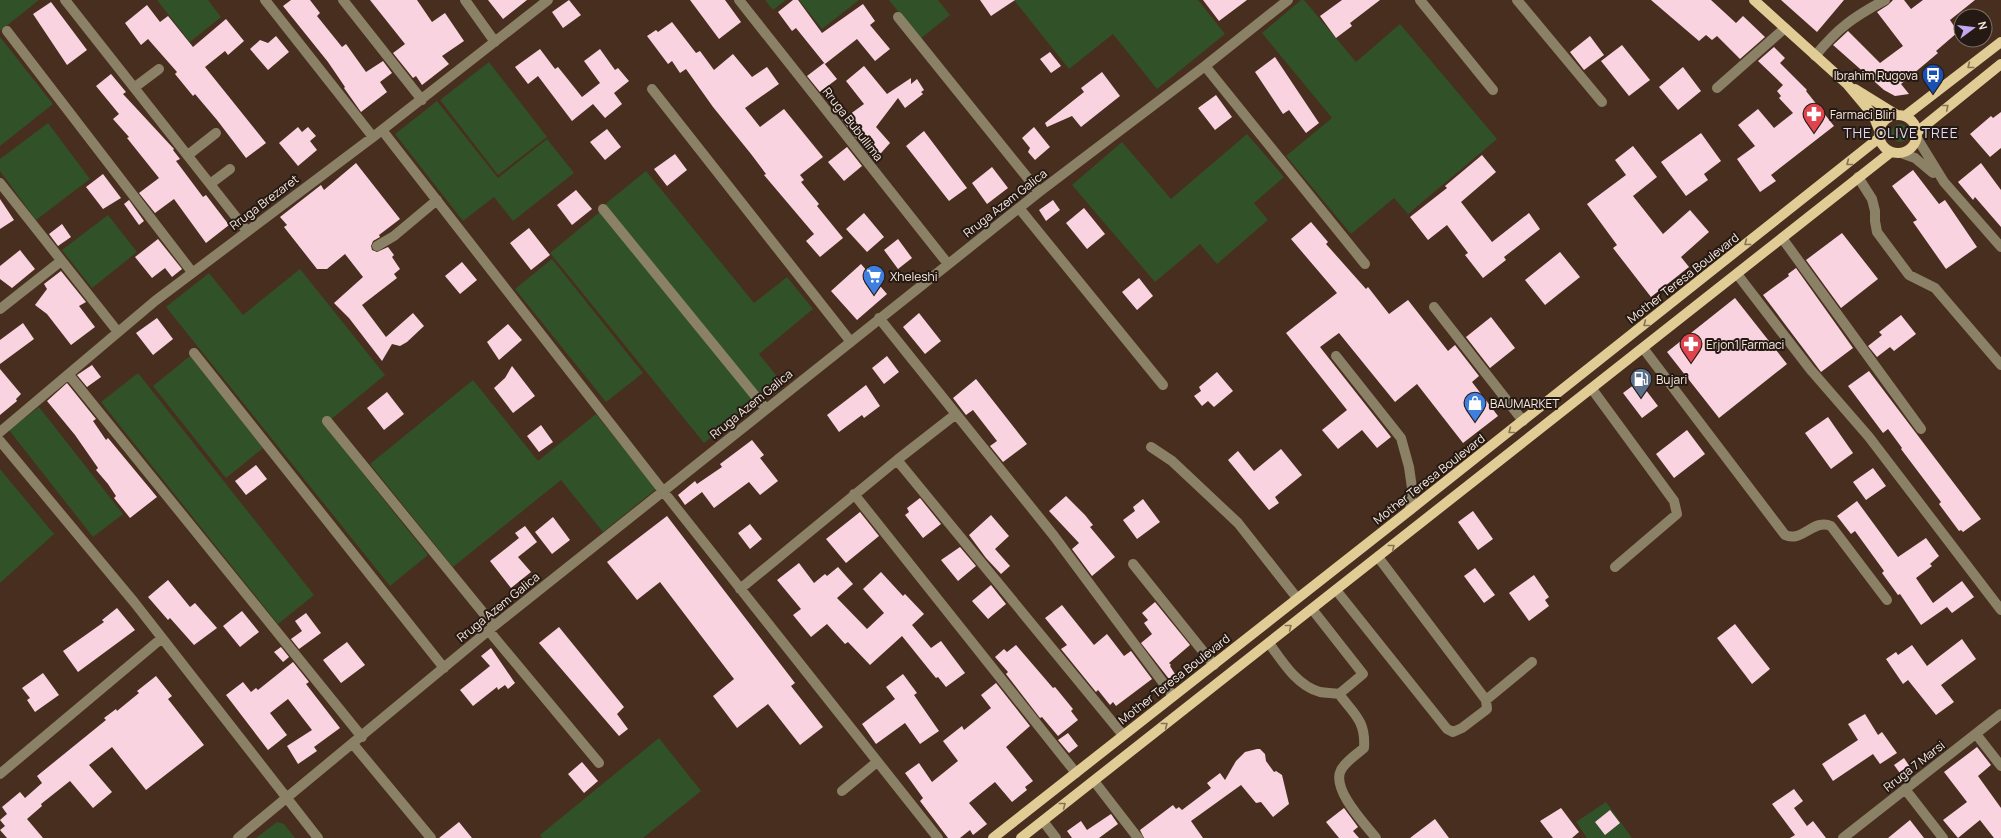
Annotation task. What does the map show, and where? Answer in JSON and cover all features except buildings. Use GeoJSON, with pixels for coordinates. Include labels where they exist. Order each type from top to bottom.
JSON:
{"type":"FeatureCollection","features":[{"type":"Feature","properties":{"kind":"main road"},"geometry":{"type":"LineString","coordinates":[[1754,0],[1847,84],[1873,115],[1884,148],[1896,152]]}},
{"type":"Feature","properties":{"kind":"main road","name":"Mother Teresa Boulevard"},"geometry":{"type":"LineString","coordinates":[[993,838],[1523,421],[1879,134],[1886,119],[1901,116],[2001,42]]}},
{"type":"Feature","properties":{"kind":"main road"},"geometry":{"type":"LineString","coordinates":[[1022,838],[1592,389],[1858,177],[1896,152],[1911,148],[1917,135],[2001,64]]}},
{"type":"Feature","properties":{"kind":"main road"},"geometry":{"type":"LineString","coordinates":[[1847,84],[1912,121],[1917,135]]}},
{"type":"Feature","properties":{"kind":"street"},"geometry":{"type":"LineString","coordinates":[[65,0],[247,231]]}},
{"type":"Feature","properties":{"kind":"street"},"geometry":{"type":"LineString","coordinates":[[265,0],[373,137]]}},
{"type":"Feature","properties":{"kind":"street"},"geometry":{"type":"LineString","coordinates":[[343,0],[422,100]]}},
{"type":"Feature","properties":{"kind":"street"},"geometry":{"type":"LineString","coordinates":[[465,0],[495,42]]}},
{"type":"Feature","properties":{"kind":"street","name":"Rruga Brezaret"},"geometry":{"type":"LineString","coordinates":[[0,432],[118,332],[192,272],[422,100],[548,0]]}},
{"type":"Feature","properties":{"kind":"street","name":"Rruga Bubullima"},"geometry":{"type":"LineString","coordinates":[[738,0],[948,264]]}},
{"type":"Feature","properties":{"kind":"street","name":"Rruga Azem Galica"},"geometry":{"type":"LineString","coordinates":[[238,838],[362,737],[491,628],[851,342],[879,318],[1039,192],[1205,66],[1288,0]]}},
{"type":"Feature","properties":{"kind":"street"},"geometry":{"type":"LineString","coordinates":[[1420,0],[1493,90]]}},
{"type":"Feature","properties":{"kind":"street"},"geometry":{"type":"LineString","coordinates":[[1517,0],[1602,102]]}},
{"type":"Feature","properties":{"kind":"street"},"geometry":{"type":"LineString","coordinates":[[1815,56],[1831,36],[1845,23],[1885,0]]}},
{"type":"Feature","properties":{"kind":"street"},"geometry":{"type":"LineString","coordinates":[[898,17],[1039,192]]}},
{"type":"Feature","properties":{"kind":"street"},"geometry":{"type":"LineString","coordinates":[[1717,88],[1785,28]]}},
{"type":"Feature","properties":{"kind":"street"},"geometry":{"type":"LineString","coordinates":[[8,30],[192,272]]}},
{"type":"Feature","properties":{"kind":"street"},"geometry":{"type":"LineString","coordinates":[[1205,66],[1365,264]]}},
{"type":"Feature","properties":{"kind":"street"},"geometry":{"type":"LineString","coordinates":[[135,87],[159,69]]}},
{"type":"Feature","properties":{"kind":"street"},"geometry":{"type":"LineString","coordinates":[[652,89],[851,342]]}},
{"type":"Feature","properties":{"kind":"street"},"geometry":{"type":"LineString","coordinates":[[382,130],[663,492],[938,838]]}},
{"type":"Feature","properties":{"kind":"street"},"geometry":{"type":"LineString","coordinates":[[188,155],[216,133]]}},
{"type":"Feature","properties":{"kind":"street"},"geometry":{"type":"LineString","coordinates":[[1917,135],[1944,182]]}},
{"type":"Feature","properties":{"kind":"street"},"geometry":{"type":"LineString","coordinates":[[1896,152],[1915,158],[1944,182],[2001,247]]}},
{"type":"Feature","properties":{"kind":"street"},"geometry":{"type":"LineString","coordinates":[[210,184],[230,169]]}},
{"type":"Feature","properties":{"kind":"street"},"geometry":{"type":"LineString","coordinates":[[1858,177],[1872,199],[1875,210],[1877,232],[1909,275],[1935,288],[2001,365]]}},
{"type":"Feature","properties":{"kind":"street"},"geometry":{"type":"LineString","coordinates":[[0,183],[60,261],[118,332]]}},
{"type":"Feature","properties":{"kind":"street"},"geometry":{"type":"LineString","coordinates":[[377,246],[394,236],[436,200]]}},
{"type":"Feature","properties":{"kind":"street"},"geometry":{"type":"LineString","coordinates":[[1019,208],[1163,385]]}},
{"type":"Feature","properties":{"kind":"street"},"geometry":{"type":"LineString","coordinates":[[603,209],[766,409]]}},
{"type":"Feature","properties":{"kind":"street"},"geometry":{"type":"LineString","coordinates":[[1782,238],[1921,429]]}},
{"type":"Feature","properties":{"kind":"street"},"geometry":{"type":"LineString","coordinates":[[0,309],[60,261]]}},
{"type":"Feature","properties":{"kind":"street"},"geometry":{"type":"LineString","coordinates":[[1737,274],[1810,369],[1869,437],[2001,610]]}},
{"type":"Feature","properties":{"kind":"street"},"geometry":{"type":"LineString","coordinates":[[1434,307],[1523,421]]}},
{"type":"Feature","properties":{"kind":"street"},"geometry":{"type":"LineString","coordinates":[[879,318],[1054,536],[1173,696]]}},
{"type":"Feature","properties":{"kind":"street"},"geometry":{"type":"LineString","coordinates":[[1643,348],[1785,535],[1790,537],[1797,536],[1819,524],[1831,526],[1887,600]]}},
{"type":"Feature","properties":{"kind":"street"},"geometry":{"type":"LineString","coordinates":[[194,353],[444,668]]}},
{"type":"Feature","properties":{"kind":"street"},"geometry":{"type":"LineString","coordinates":[[1336,356],[1401,438],[1409,467],[1412,488],[1410,510]]}},
{"type":"Feature","properties":{"kind":"street"},"geometry":{"type":"LineString","coordinates":[[69,375],[362,737]]}},
{"type":"Feature","properties":{"kind":"street"},"geometry":{"type":"LineString","coordinates":[[1592,389],[1674,501],[1677,510],[1677,514],[1615,567]]}},
{"type":"Feature","properties":{"kind":"street"},"geometry":{"type":"LineString","coordinates":[[740,590],[854,494],[956,414]]}},
{"type":"Feature","properties":{"kind":"street"},"geometry":{"type":"LineString","coordinates":[[327,421],[599,763]]}},
{"type":"Feature","properties":{"kind":"street"},"geometry":{"type":"LineString","coordinates":[[0,441],[134,602],[318,838]]}},
{"type":"Feature","properties":{"kind":"street"},"geometry":{"type":"LineString","coordinates":[[1151,447],[1172,461],[1238,523],[1297,598]]}},
{"type":"Feature","properties":{"kind":"street"},"geometry":{"type":"LineString","coordinates":[[897,460],[1124,735]]}},
{"type":"Feature","properties":{"kind":"street"},"geometry":{"type":"LineString","coordinates":[[854,494],[1076,773]]}},
{"type":"Feature","properties":{"kind":"street"},"geometry":{"type":"LineString","coordinates":[[1336,590],[1447,729],[1454,732],[1462,728],[1487,709],[1486,700],[1378,557]]}},
{"type":"Feature","properties":{"kind":"street"},"geometry":{"type":"LineString","coordinates":[[1133,564],[1214,665]]}},
{"type":"Feature","properties":{"kind":"street"},"geometry":{"type":"LineString","coordinates":[[1269,643],[1291,672],[1304,684],[1319,692],[1338,694],[1363,674],[1312,609]]}},
{"type":"Feature","properties":{"kind":"street"},"geometry":{"type":"LineString","coordinates":[[0,774],[162,638]]}},
{"type":"Feature","properties":{"kind":"street"},"geometry":{"type":"LineString","coordinates":[[1486,700],[1532,662]]}},
{"type":"Feature","properties":{"kind":"street"},"geometry":{"type":"LineString","coordinates":[[1338,694],[1362,724],[1365,736],[1364,748],[1340,772],[1340,782],[1343,792],[1349,802],[1376,838]]}},
{"type":"Feature","properties":{"kind":"street","name":"Rruga 7 Marsi"},"geometry":{"type":"LineString","coordinates":[[1843,838],[2001,714]]}},
{"type":"Feature","properties":{"kind":"street"},"geometry":{"type":"LineString","coordinates":[[1976,734],[2001,766]]}},
{"type":"Feature","properties":{"kind":"street"},"geometry":{"type":"LineString","coordinates":[[353,744],[431,838]]}},
{"type":"Feature","properties":{"kind":"street"},"geometry":{"type":"LineString","coordinates":[[842,791],[878,762]]}},
{"type":"Feature","properties":{"kind":"street"},"geometry":{"type":"LineString","coordinates":[[1094,781],[1138,838]]}},
{"type":"Feature","properties":{"kind":"street"},"geometry":{"type":"LineString","coordinates":[[1905,789],[1943,838]]}},
{"type":"Feature","properties":{"kind":"street"},"geometry":{"type":"LineString","coordinates":[[1043,821],[1056,838]]}},
{"type":"Feature","properties":{"kind":"green space"},"geometry":{"type":"Polygon","coordinates":[[[0,0],[39,0],[0,31],[0,0]]]}},
{"type":"Feature","properties":{"kind":"green space"},"geometry":{"type":"Polygon","coordinates":[[[157,0],[208,0],[221,17],[190,42],[157,0]]]}},
{"type":"Feature","properties":{"kind":"green space"},"geometry":{"type":"Polygon","coordinates":[[[765,0],[786,0],[773,10],[765,0]]]}},
{"type":"Feature","properties":{"kind":"green space"},"geometry":{"type":"Polygon","coordinates":[[[799,0],[859,0],[822,29],[799,0]]]}},
{"type":"Feature","properties":{"kind":"green space"},"geometry":{"type":"Polygon","coordinates":[[[889,0],[938,0],[950,15],[920,39],[889,0]]]}},
{"type":"Feature","properties":{"kind":"green space"},"geometry":{"type":"Polygon","coordinates":[[[1014,0],[1198,0],[1225,34],[1157,89],[1113,34],[1069,69],[1014,0]]]}},
{"type":"Feature","properties":{"kind":"green space"},"geometry":{"type":"Polygon","coordinates":[[[1301,0],[1304,0],[1356,62],[1400,24],[1497,139],[1408,214],[1394,198],[1351,234],[1286,156],[1332,118],[1262,33],[1301,0]]]}},
{"type":"Feature","properties":{"kind":"green space"},"geometry":{"type":"Polygon","coordinates":[[[0,37],[53,104],[0,146],[0,37]]]}},
{"type":"Feature","properties":{"kind":"green space"},"geometry":{"type":"Polygon","coordinates":[[[489,62],[547,137],[498,175],[440,100],[489,62]]]}},
{"type":"Feature","properties":{"kind":"green space"},"geometry":{"type":"Polygon","coordinates":[[[437,101],[498,178],[547,139],[574,173],[513,221],[494,197],[463,221],[395,134],[437,101]]]}},
{"type":"Feature","properties":{"kind":"green space"},"geometry":{"type":"Polygon","coordinates":[[[48,123],[90,179],[36,220],[0,171],[0,159],[48,123]]]}},
{"type":"Feature","properties":{"kind":"green space"},"geometry":{"type":"Polygon","coordinates":[[[1900,124],[1906,127],[1909,133],[1906,139],[1900,142],[1894,139],[1891,133],[1894,127],[1900,124]]]}},
{"type":"Feature","properties":{"kind":"green space"},"geometry":{"type":"Polygon","coordinates":[[[1247,134],[1284,177],[1254,203],[1268,220],[1217,264],[1200,244],[1155,282],[1072,185],[1122,142],[1171,199],[1247,134]]]}},
{"type":"Feature","properties":{"kind":"green space"},"geometry":{"type":"Polygon","coordinates":[[[646,171],[754,303],[787,277],[813,309],[759,354],[781,381],[761,398],[604,205],[646,171]]]}},
{"type":"Feature","properties":{"kind":"green space"},"geometry":{"type":"Polygon","coordinates":[[[601,211],[755,402],[704,443],[550,253],[601,211]]]}},
{"type":"Feature","properties":{"kind":"green space"},"geometry":{"type":"Polygon","coordinates":[[[108,215],[137,252],[92,288],[62,250],[108,215]]]}},
{"type":"Feature","properties":{"kind":"green space"},"geometry":{"type":"Polygon","coordinates":[[[552,259],[643,373],[606,402],[515,289],[552,259]]]}},
{"type":"Feature","properties":{"kind":"green space"},"geometry":{"type":"Polygon","coordinates":[[[300,269],[385,375],[324,425],[428,555],[390,586],[166,307],[209,273],[243,315],[300,269]]]}},
{"type":"Feature","properties":{"kind":"green space"},"geometry":{"type":"Polygon","coordinates":[[[190,356],[263,448],[226,478],[153,386],[190,356]]]}},
{"type":"Feature","properties":{"kind":"green space"},"geometry":{"type":"Polygon","coordinates":[[[138,373],[314,595],[278,624],[101,402],[138,373]]]}},
{"type":"Feature","properties":{"kind":"green space"},"geometry":{"type":"Polygon","coordinates":[[[473,380],[538,461],[596,414],[656,489],[603,532],[561,480],[453,567],[370,464],[473,380]]]}},
{"type":"Feature","properties":{"kind":"green space"},"geometry":{"type":"Polygon","coordinates":[[[39,407],[123,514],[93,537],[9,430],[39,407]]]}},
{"type":"Feature","properties":{"kind":"green space"},"geometry":{"type":"Polygon","coordinates":[[[0,469],[54,534],[0,583],[0,469]]]}},
{"type":"Feature","properties":{"kind":"green space"},"geometry":{"type":"Polygon","coordinates":[[[659,738],[701,791],[643,838],[542,838],[540,835],[659,738]]]}},
{"type":"Feature","properties":{"kind":"green space"},"geometry":{"type":"Polygon","coordinates":[[[1606,802],[1632,838],[1587,838],[1576,822],[1606,802]]]}},
{"type":"Feature","properties":{"kind":"green space"},"geometry":{"type":"Polygon","coordinates":[[[277,822],[284,824],[295,838],[256,838],[277,822]]]}},
{"type":"Feature","properties":{"kind":"place","name":"Ibrahim Rugova"},"geometry":{"type":"Point","coordinates":[1933,94]}},
{"type":"Feature","properties":{"kind":"place","name":"Farmaci Bliri"},"geometry":{"type":"Point","coordinates":[1814,134]}},
{"type":"Feature","properties":{"kind":"place","name":"Xheleshi"},"geometry":{"type":"Point","coordinates":[874,296]}},
{"type":"Feature","properties":{"kind":"place","name":"Erjon1 Farmaci"},"geometry":{"type":"Point","coordinates":[1691,364]}},
{"type":"Feature","properties":{"kind":"place","name":"Bujari"},"geometry":{"type":"Point","coordinates":[1641,398]}},
{"type":"Feature","properties":{"kind":"place","name":"BAUMARKET"},"geometry":{"type":"Point","coordinates":[1475,422]}},
{"type":"Feature","properties":{"kind":"district","name":"THE OLIVE TREE"},"geometry":{"type":"Point","coordinates":[1901,132]}}]}
